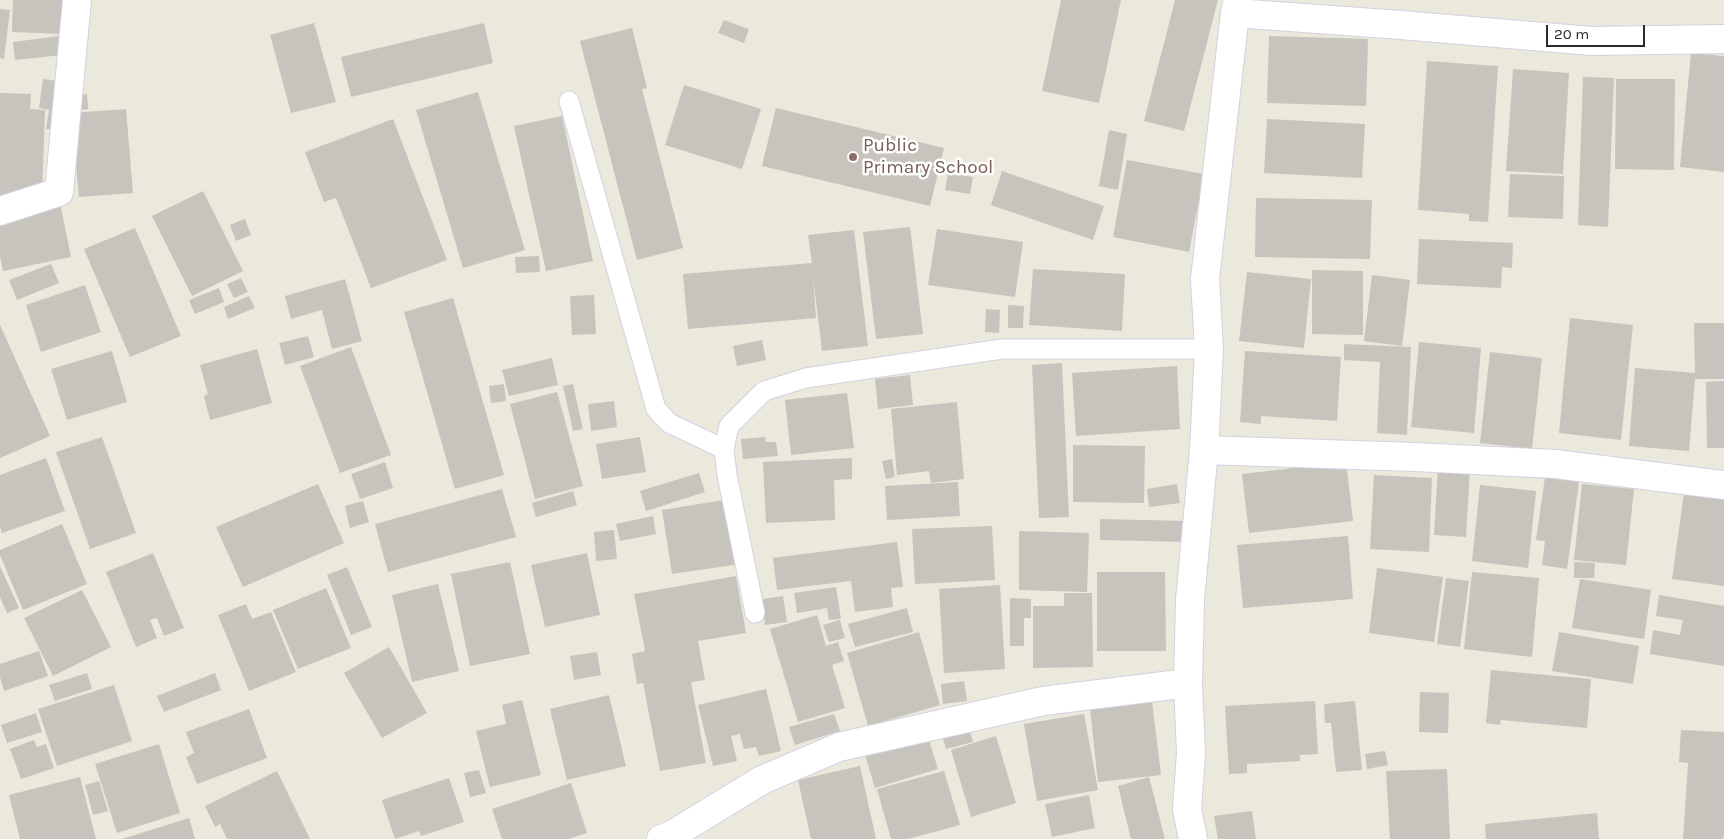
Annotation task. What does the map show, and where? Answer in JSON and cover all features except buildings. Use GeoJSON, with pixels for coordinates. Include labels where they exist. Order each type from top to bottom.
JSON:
{"type":"FeatureCollection","features":[{"type":"Feature","properties":{"kind":"street"},"geometry":{"type":"LineString","coordinates":[[0,211],[59,192],[77,0]]}},
{"type":"Feature","properties":{"kind":"street"},"geometry":{"type":"LineString","coordinates":[[1193,839],[1187,809],[1192,753],[1188,683],[1190,600],[1204,450],[1209,349],[1205,279],[1237,7],[1401,25],[1592,41],[1724,39]]}},
{"type":"Feature","properties":{"kind":"street"},"geometry":{"type":"LineString","coordinates":[[1204,450],[1555,464],[1724,485]]}},
{"type":"Feature","properties":{"kind":"street"},"geometry":{"type":"LineString","coordinates":[[660,839],[672,835],[762,780],[839,747],[1043,701],[1188,683]]}},
{"type":"Feature","properties":{"kind":"lane"},"geometry":{"type":"LineString","coordinates":[[569,101],[656,409],[669,423],[724,449]]}},
{"type":"Feature","properties":{"kind":"lane"},"geometry":{"type":"LineString","coordinates":[[755,613],[727,475],[724,449],[729,426],[764,391],[806,378],[1002,349],[1209,349]]}},
{"type":"Feature","properties":{"kind":"place","name":"Public Primary School"},"geometry":{"type":"Point","coordinates":[853,157]}}]}
